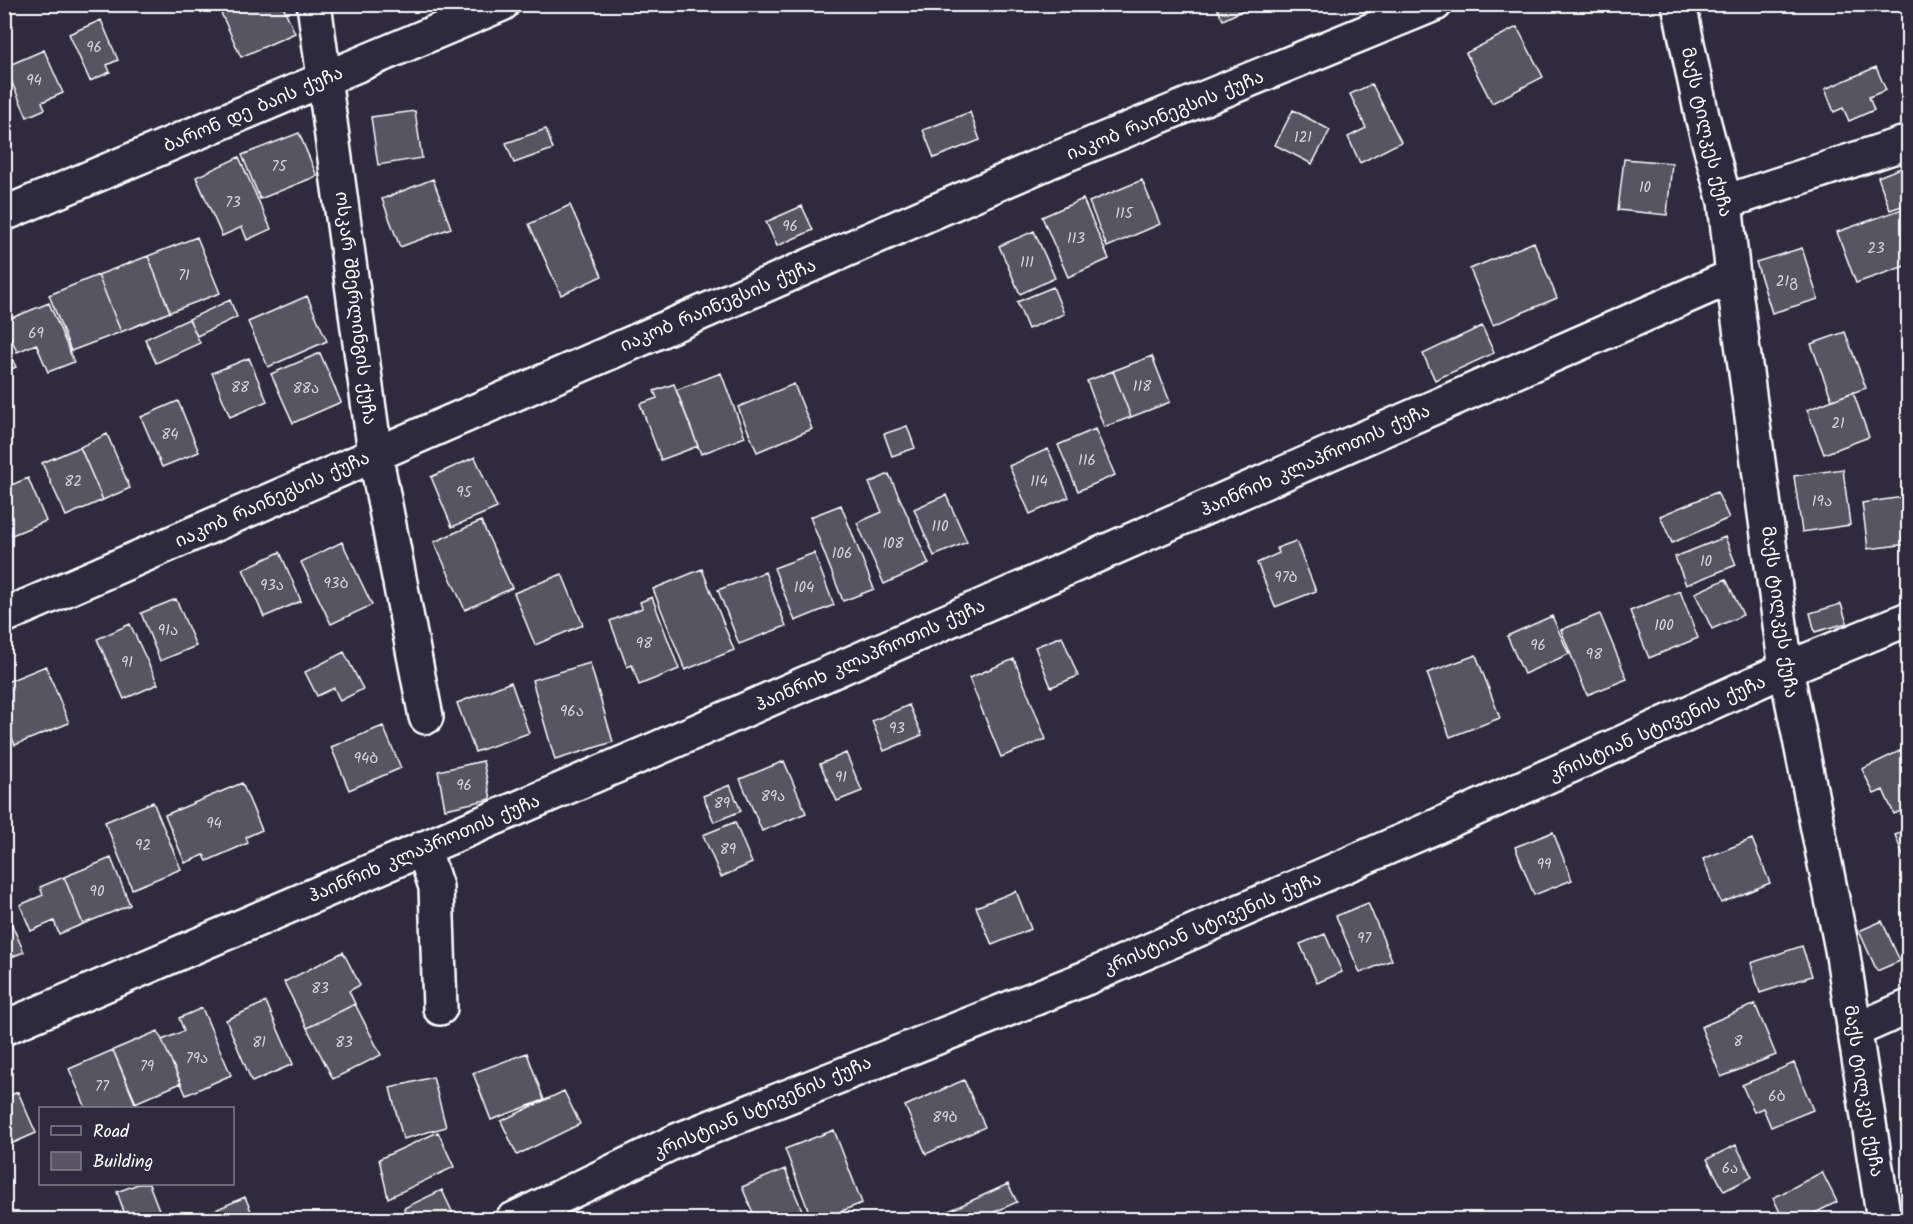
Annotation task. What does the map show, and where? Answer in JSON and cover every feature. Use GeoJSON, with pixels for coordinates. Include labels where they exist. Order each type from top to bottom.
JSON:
{"type":"FeatureCollection","features":[{"type":"Feature","properties":{"kind":"street","name":"ოსკარ შმერლინგის ქუჩა"},"geometry":{"type":"LineString","coordinates":[[314,4],[326,77],[375,453],[426,717]]}},
{"type":"Feature","properties":{"kind":"street","name":"ბარონ დე ბაის ქუჩა"},"geometry":{"type":"LineString","coordinates":[[4,214],[502,4]]}},
{"type":"Feature","properties":{"kind":"street","name":"იაკობ რაინეგსის ქუჩა"},"geometry":{"type":"LineString","coordinates":[[4,616],[1048,162],[1435,4]]}},
{"type":"Feature","properties":{"kind":"street","name":"მაქს ტილკეს ქუჩა"},"geometry":{"type":"LineString","coordinates":[[1679,4],[1702,116],[1725,202],[1786,669],[1842,949],[1884,1220]]}},
{"type":"Feature","properties":{"kind":"street"},"geometry":{"type":"LineString","coordinates":[[1725,202],[1902,144],[1908,145]]}},
{"type":"Feature","properties":{"kind":"street","name":"ჰაინრიხ კლაპროთის ქუჩა"},"geometry":{"type":"LineString","coordinates":[[4,1028],[649,752],[1733,276]]}},
{"type":"Feature","properties":{"kind":"street","name":"კრისტიან სტივენის ქუჩა"},"geometry":{"type":"LineString","coordinates":[[512,1220],[676,1141],[1086,978],[1437,826],[1786,669],[1908,619]]}},
{"type":"Feature","properties":{"kind":"street"},"geometry":{"type":"LineString","coordinates":[[423,848],[436,887],[440,1008]]}},
{"type":"Feature","properties":{"kind":"street"},"geometry":{"type":"LineString","coordinates":[[1854,1031],[1908,1007]]}},
{"type":"Feature","properties":{"kind":"building"},"geometry":{"type":"Polygon","coordinates":[[[217,4],[282,4],[295,33],[241,57],[217,4]]]}},
{"type":"Feature","properties":{"kind":"building"},"geometry":{"type":"Polygon","coordinates":[[[764,4],[779,4],[767,11],[764,4]]]}},
{"type":"Feature","properties":{"kind":"building"},"geometry":{"type":"Polygon","coordinates":[[[1215,4],[1256,4],[1223,20],[1215,4]]]}},
{"type":"Feature","properties":{"kind":"building"},"geometry":{"type":"Polygon","coordinates":[[[101,20],[118,60],[107,65],[110,72],[90,81],[69,34],[101,20]]]}},
{"type":"Feature","properties":{"kind":"building"},"geometry":{"type":"Polygon","coordinates":[[[1517,27],[1543,77],[1492,103],[1466,53],[1517,27]]]}},
{"type":"Feature","properties":{"kind":"building"},"geometry":{"type":"Polygon","coordinates":[[[44,50],[63,93],[42,102],[45,109],[27,117],[5,67],[44,50]]]}},
{"type":"Feature","properties":{"kind":"building"},"geometry":{"type":"Polygon","coordinates":[[[1876,67],[1886,90],[1869,97],[1874,110],[1849,121],[1843,108],[1834,112],[1825,89],[1876,67]]]}},
{"type":"Feature","properties":{"kind":"building"},"geometry":{"type":"Polygon","coordinates":[[[1372,84],[1401,142],[1360,163],[1348,137],[1366,128],[1350,94],[1372,84]]]}},
{"type":"Feature","properties":{"kind":"building"},"geometry":{"type":"Polygon","coordinates":[[[4,98],[13,117],[4,121],[4,98]]]}},
{"type":"Feature","properties":{"kind":"building"},"geometry":{"type":"Polygon","coordinates":[[[1293,110],[1330,130],[1312,164],[1275,145],[1293,110]]]}},
{"type":"Feature","properties":{"kind":"building"},"geometry":{"type":"Polygon","coordinates":[[[415,111],[422,158],[378,165],[371,117],[415,111]]]}},
{"type":"Feature","properties":{"kind":"building"},"geometry":{"type":"Polygon","coordinates":[[[970,112],[980,140],[934,158],[923,130],[970,112]]]}},
{"type":"Feature","properties":{"kind":"building"},"geometry":{"type":"Polygon","coordinates":[[[546,129],[553,149],[514,163],[506,143],[546,129]]]}},
{"type":"Feature","properties":{"kind":"building"},"geometry":{"type":"Polygon","coordinates":[[[299,133],[317,176],[260,199],[242,155],[299,133]]]}},
{"type":"Feature","properties":{"kind":"building"},"geometry":{"type":"Polygon","coordinates":[[[239,157],[271,229],[247,240],[242,227],[222,236],[196,177],[239,157]]]}},
{"type":"Feature","properties":{"kind":"building"},"geometry":{"type":"Polygon","coordinates":[[[1624,159],[1672,163],[1667,215],[1618,210],[1624,159]]]}},
{"type":"Feature","properties":{"kind":"building"},"geometry":{"type":"Polygon","coordinates":[[[1908,165],[1908,204],[1890,210],[1878,177],[1908,165]]]}},
{"type":"Feature","properties":{"kind":"building"},"geometry":{"type":"Polygon","coordinates":[[[433,179],[451,228],[400,247],[382,199],[433,179]]]}},
{"type":"Feature","properties":{"kind":"building"},"geometry":{"type":"Polygon","coordinates":[[[1142,180],[1160,224],[1107,247],[1089,202],[1142,180]]]}},
{"type":"Feature","properties":{"kind":"building"},"geometry":{"type":"Polygon","coordinates":[[[1083,199],[1109,259],[1068,277],[1042,217],[1083,199]]]}},
{"type":"Feature","properties":{"kind":"building"},"geometry":{"type":"Polygon","coordinates":[[[570,205],[602,276],[561,295],[529,224],[570,205]]]}},
{"type":"Feature","properties":{"kind":"building"},"geometry":{"type":"Polygon","coordinates":[[[802,206],[813,230],[777,246],[766,222],[802,206]]]}},
{"type":"Feature","properties":{"kind":"building"},"geometry":{"type":"Polygon","coordinates":[[[1908,207],[1908,265],[1856,283],[1837,232],[1908,207]]]}},
{"type":"Feature","properties":{"kind":"building"},"geometry":{"type":"Polygon","coordinates":[[[1034,231],[1055,278],[1020,294],[999,246],[1034,231]]]}},
{"type":"Feature","properties":{"kind":"building"},"geometry":{"type":"Polygon","coordinates":[[[197,237],[220,293],[170,312],[148,256],[197,237]]]}},
{"type":"Feature","properties":{"kind":"building"},"geometry":{"type":"Polygon","coordinates":[[[1534,242],[1557,298],[1493,325],[1470,269],[1534,242]]]}},
{"type":"Feature","properties":{"kind":"building"},"geometry":{"type":"Polygon","coordinates":[[[1802,248],[1818,299],[1772,313],[1756,262],[1802,248]]]}},
{"type":"Feature","properties":{"kind":"building"},"geometry":{"type":"Polygon","coordinates":[[[148,256],[170,312],[121,332],[98,275],[148,256]]]}},
{"type":"Feature","properties":{"kind":"building"},"geometry":{"type":"Polygon","coordinates":[[[98,275],[121,332],[71,351],[49,295],[98,275]]]}},
{"type":"Feature","properties":{"kind":"building"},"geometry":{"type":"Polygon","coordinates":[[[1053,287],[1064,314],[1028,329],[1017,302],[1053,287]]]}},
{"type":"Feature","properties":{"kind":"building"},"geometry":{"type":"Polygon","coordinates":[[[307,296],[327,341],[268,367],[248,322],[307,296]]]}},
{"type":"Feature","properties":{"kind":"building"},"geometry":{"type":"Polygon","coordinates":[[[230,300],[237,317],[197,336],[189,319],[230,300]]]}},
{"type":"Feature","properties":{"kind":"building"},"geometry":{"type":"Polygon","coordinates":[[[49,303],[74,362],[48,372],[36,344],[17,352],[4,321],[49,303]]]}},
{"type":"Feature","properties":{"kind":"building"},"geometry":{"type":"Polygon","coordinates":[[[189,319],[200,343],[156,363],[145,339],[189,319]]]}},
{"type":"Feature","properties":{"kind":"building"},"geometry":{"type":"Polygon","coordinates":[[[1482,326],[1494,353],[1435,380],[1423,354],[1482,326]]]}},
{"type":"Feature","properties":{"kind":"building"},"geometry":{"type":"Polygon","coordinates":[[[1845,332],[1866,388],[1832,400],[1811,344],[1845,332]]]}},
{"type":"Feature","properties":{"kind":"building"},"geometry":{"type":"Polygon","coordinates":[[[4,341],[16,367],[4,372],[4,341]]]}},
{"type":"Feature","properties":{"kind":"building"},"geometry":{"type":"Polygon","coordinates":[[[320,353],[341,402],[293,423],[271,374],[320,353]]]}},
{"type":"Feature","properties":{"kind":"building"},"geometry":{"type":"Polygon","coordinates":[[[1152,356],[1170,402],[1131,417],[1113,371],[1152,356]]]}},
{"type":"Feature","properties":{"kind":"building"},"geometry":{"type":"Polygon","coordinates":[[[249,358],[267,401],[230,417],[212,373],[249,358]]]}},
{"type":"Feature","properties":{"kind":"building"},"geometry":{"type":"Polygon","coordinates":[[[1113,371],[1131,417],[1104,427],[1087,381],[1113,371]]]}},
{"type":"Feature","properties":{"kind":"building"},"geometry":{"type":"Polygon","coordinates":[[[721,373],[745,437],[701,454],[676,390],[721,373]]]}},
{"type":"Feature","properties":{"kind":"building"},"geometry":{"type":"Polygon","coordinates":[[[674,384],[698,446],[661,460],[640,404],[657,398],[654,391],[674,384]]]}},
{"type":"Feature","properties":{"kind":"building"},"geometry":{"type":"Polygon","coordinates":[[[794,384],[812,429],[757,452],[738,407],[794,384]]]}},
{"type":"Feature","properties":{"kind":"building"},"geometry":{"type":"Polygon","coordinates":[[[1853,392],[1869,437],[1824,454],[1807,410],[1853,392]]]}},
{"type":"Feature","properties":{"kind":"building"},"geometry":{"type":"Polygon","coordinates":[[[178,401],[199,452],[162,467],[141,417],[178,401]]]}},
{"type":"Feature","properties":{"kind":"building"},"geometry":{"type":"Polygon","coordinates":[[[907,426],[915,448],[892,456],[884,434],[907,426]]]}},
{"type":"Feature","properties":{"kind":"building"},"geometry":{"type":"Polygon","coordinates":[[[1095,429],[1115,475],[1078,491],[1058,445],[1095,429]]]}},
{"type":"Feature","properties":{"kind":"building"},"geometry":{"type":"Polygon","coordinates":[[[107,434],[130,488],[103,500],[80,447],[107,434]]]}},
{"type":"Feature","properties":{"kind":"building"},"geometry":{"type":"Polygon","coordinates":[[[80,447],[103,500],[66,516],[42,463],[80,447]]]}},
{"type":"Feature","properties":{"kind":"building"},"geometry":{"type":"Polygon","coordinates":[[[1048,449],[1069,497],[1030,514],[1009,466],[1048,449]]]}},
{"type":"Feature","properties":{"kind":"building"},"geometry":{"type":"Polygon","coordinates":[[[475,457],[497,508],[452,527],[431,477],[475,457]]]}},
{"type":"Feature","properties":{"kind":"building"},"geometry":{"type":"Polygon","coordinates":[[[1843,469],[1850,525],[1802,532],[1794,476],[1843,469]]]}},
{"type":"Feature","properties":{"kind":"building"},"geometry":{"type":"Polygon","coordinates":[[[889,474],[929,564],[884,584],[857,523],[882,512],[869,483],[889,474]]]}},
{"type":"Feature","properties":{"kind":"building"},"geometry":{"type":"Polygon","coordinates":[[[28,478],[46,521],[12,535],[4,517],[4,488],[28,478]]]}},
{"type":"Feature","properties":{"kind":"building"},"geometry":{"type":"Polygon","coordinates":[[[1717,492],[1729,518],[1672,543],[1660,516],[1717,492]]]}},
{"type":"Feature","properties":{"kind":"building"},"geometry":{"type":"Polygon","coordinates":[[[946,495],[967,542],[934,556],[914,509],[946,495]]]}},
{"type":"Feature","properties":{"kind":"building"},"geometry":{"type":"Polygon","coordinates":[[[1903,497],[1908,544],[1868,549],[1862,503],[1903,497]]]}},
{"type":"Feature","properties":{"kind":"building"},"geometry":{"type":"Polygon","coordinates":[[[841,505],[874,589],[843,601],[810,517],[841,505]]]}},
{"type":"Feature","properties":{"kind":"building"},"geometry":{"type":"Polygon","coordinates":[[[481,521],[512,588],[465,610],[434,542],[481,521]]]}},
{"type":"Feature","properties":{"kind":"building"},"geometry":{"type":"Polygon","coordinates":[[[1725,537],[1736,565],[1686,585],[1675,557],[1725,537]]]}},
{"type":"Feature","properties":{"kind":"building"},"geometry":{"type":"Polygon","coordinates":[[[1296,541],[1316,591],[1275,607],[1257,563],[1279,553],[1277,548],[1296,541]]]}},
{"type":"Feature","properties":{"kind":"building"},"geometry":{"type":"Polygon","coordinates":[[[342,542],[372,605],[331,624],[301,562],[342,542]]]}},
{"type":"Feature","properties":{"kind":"building"},"geometry":{"type":"Polygon","coordinates":[[[280,552],[301,601],[264,617],[243,569],[280,552]]]}},
{"type":"Feature","properties":{"kind":"building"},"geometry":{"type":"Polygon","coordinates":[[[814,553],[834,605],[795,621],[774,568],[814,553]]]}},
{"type":"Feature","properties":{"kind":"building"},"geometry":{"type":"Polygon","coordinates":[[[702,569],[734,650],[685,670],[653,589],[702,569]]]}},
{"type":"Feature","properties":{"kind":"building"},"geometry":{"type":"Polygon","coordinates":[[[765,572],[786,626],[739,644],[718,590],[765,572]]]}},
{"type":"Feature","properties":{"kind":"building"},"geometry":{"type":"Polygon","coordinates":[[[562,574],[583,625],[535,645],[514,593],[562,574]]]}},
{"type":"Feature","properties":{"kind":"building"},"geometry":{"type":"Polygon","coordinates":[[[1726,579],[1743,615],[1712,629],[1695,593],[1726,579]]]}},
{"type":"Feature","properties":{"kind":"building"},"geometry":{"type":"Polygon","coordinates":[[[1680,591],[1698,638],[1649,658],[1630,611],[1680,591]]]}},
{"type":"Feature","properties":{"kind":"building"},"geometry":{"type":"Polygon","coordinates":[[[652,597],[679,669],[639,685],[632,665],[627,667],[610,621],[642,608],[640,602],[652,597]]]}},
{"type":"Feature","properties":{"kind":"building"},"geometry":{"type":"Polygon","coordinates":[[[176,599],[196,646],[160,661],[141,613],[176,599]]]}},
{"type":"Feature","properties":{"kind":"building"},"geometry":{"type":"Polygon","coordinates":[[[1841,604],[1847,623],[1815,632],[1810,613],[1841,604]]]}},
{"type":"Feature","properties":{"kind":"building"},"geometry":{"type":"Polygon","coordinates":[[[1600,614],[1627,679],[1587,695],[1561,630],[1600,614]]]}},
{"type":"Feature","properties":{"kind":"building"},"geometry":{"type":"Polygon","coordinates":[[[1552,616],[1569,654],[1524,674],[1507,636],[1552,616]]]}},
{"type":"Feature","properties":{"kind":"building"},"geometry":{"type":"Polygon","coordinates":[[[130,624],[158,684],[124,699],[97,639],[130,624]]]}},
{"type":"Feature","properties":{"kind":"building"},"geometry":{"type":"Polygon","coordinates":[[[1062,636],[1078,676],[1051,687],[1035,647],[1062,636]]]}},
{"type":"Feature","properties":{"kind":"building"},"geometry":{"type":"Polygon","coordinates":[[[344,652],[363,689],[340,701],[334,688],[317,696],[305,672],[344,652]]]}},
{"type":"Feature","properties":{"kind":"building"},"geometry":{"type":"Polygon","coordinates":[[[1476,655],[1500,718],[1450,737],[1427,673],[1476,655]]]}},
{"type":"Feature","properties":{"kind":"building"},"geometry":{"type":"Polygon","coordinates":[[[1014,659],[1046,739],[1001,757],[969,678],[1014,659]]]}},
{"type":"Feature","properties":{"kind":"building"},"geometry":{"type":"Polygon","coordinates":[[[590,663],[613,742],[555,760],[532,680],[590,663]]]}},
{"type":"Feature","properties":{"kind":"building"},"geometry":{"type":"Polygon","coordinates":[[[46,666],[69,723],[15,745],[4,719],[4,683],[46,666]]]}},
{"type":"Feature","properties":{"kind":"building"},"geometry":{"type":"Polygon","coordinates":[[[511,682],[529,733],[475,752],[457,703],[511,682]]]}},
{"type":"Feature","properties":{"kind":"building"},"geometry":{"type":"Polygon","coordinates":[[[909,705],[922,735],[884,751],[872,721],[909,705]]]}},
{"type":"Feature","properties":{"kind":"building"},"geometry":{"type":"Polygon","coordinates":[[[383,726],[401,768],[349,790],[331,747],[383,726]]]}},
{"type":"Feature","properties":{"kind":"building"},"geometry":{"type":"Polygon","coordinates":[[[1908,747],[1908,808],[1894,814],[1883,790],[1874,794],[1862,769],[1908,747]]]}},
{"type":"Feature","properties":{"kind":"building"},"geometry":{"type":"Polygon","coordinates":[[[846,753],[862,791],[837,801],[820,764],[846,753]]]}},
{"type":"Feature","properties":{"kind":"building"},"geometry":{"type":"Polygon","coordinates":[[[483,761],[491,799],[445,809],[438,771],[483,761]]]}},
{"type":"Feature","properties":{"kind":"building"},"geometry":{"type":"Polygon","coordinates":[[[784,761],[806,813],[762,831],[740,779],[784,761]]]}},
{"type":"Feature","properties":{"kind":"building"},"geometry":{"type":"Polygon","coordinates":[[[242,783],[262,830],[246,837],[248,843],[207,861],[204,855],[185,863],[165,815],[242,783]]]}},
{"type":"Feature","properties":{"kind":"building"},"geometry":{"type":"Polygon","coordinates":[[[730,785],[741,811],[714,822],[703,796],[730,785]]]}},
{"type":"Feature","properties":{"kind":"building"},"geometry":{"type":"Polygon","coordinates":[[[153,802],[181,869],[132,889],[105,822],[153,802]]]}},
{"type":"Feature","properties":{"kind":"building"},"geometry":{"type":"Polygon","coordinates":[[[735,822],[752,863],[721,877],[703,835],[735,822]]]}},
{"type":"Feature","properties":{"kind":"building"},"geometry":{"type":"Polygon","coordinates":[[[1908,830],[1908,868],[1895,835],[1908,830]]]}},
{"type":"Feature","properties":{"kind":"building"},"geometry":{"type":"Polygon","coordinates":[[[1553,832],[1572,880],[1534,895],[1515,847],[1553,832]]]}},
{"type":"Feature","properties":{"kind":"building"},"geometry":{"type":"Polygon","coordinates":[[[1752,839],[1770,883],[1721,903],[1703,859],[1752,839]]]}},
{"type":"Feature","properties":{"kind":"building"},"geometry":{"type":"Polygon","coordinates":[[[111,858],[130,905],[83,924],[64,877],[111,858]]]}},
{"type":"Feature","properties":{"kind":"building"},"geometry":{"type":"Polygon","coordinates":[[[64,877],[83,924],[59,934],[54,921],[31,931],[20,905],[43,895],[40,887],[64,877]]]}},
{"type":"Feature","properties":{"kind":"building"},"geometry":{"type":"Polygon","coordinates":[[[1016,891],[1031,929],[992,945],[976,907],[1016,891]]]}},
{"type":"Feature","properties":{"kind":"building"},"geometry":{"type":"Polygon","coordinates":[[[1368,903],[1392,960],[1360,973],[1336,916],[1368,903]]]}},
{"type":"Feature","properties":{"kind":"building"},"geometry":{"type":"Polygon","coordinates":[[[4,907],[24,952],[4,960],[4,907]]]}},
{"type":"Feature","properties":{"kind":"building"},"geometry":{"type":"Polygon","coordinates":[[[1908,909],[1908,929],[1901,913],[1908,909]]]}},
{"type":"Feature","properties":{"kind":"building"},"geometry":{"type":"Polygon","coordinates":[[[1882,921],[1900,961],[1877,971],[1859,931],[1882,921]]]}},
{"type":"Feature","properties":{"kind":"building"},"geometry":{"type":"Polygon","coordinates":[[[1325,934],[1342,972],[1317,983],[1300,944],[1325,934]]]}},
{"type":"Feature","properties":{"kind":"building"},"geometry":{"type":"Polygon","coordinates":[[[1802,946],[1812,976],[1760,993],[1751,963],[1802,946]]]}},
{"type":"Feature","properties":{"kind":"building"},"geometry":{"type":"Polygon","coordinates":[[[343,952],[360,985],[349,991],[355,1004],[307,1028],[284,982],[343,952]]]}},
{"type":"Feature","properties":{"kind":"building"},"geometry":{"type":"Polygon","coordinates":[[[266,1002],[293,1064],[252,1082],[226,1020],[266,1002]]]}},
{"type":"Feature","properties":{"kind":"building"},"geometry":{"type":"Polygon","coordinates":[[[355,1004],[381,1055],[333,1079],[307,1028],[355,1004]]]}},
{"type":"Feature","properties":{"kind":"building"},"geometry":{"type":"Polygon","coordinates":[[[1755,1004],[1776,1055],[1721,1077],[1701,1027],[1755,1004]]]}},
{"type":"Feature","properties":{"kind":"building"},"geometry":{"type":"Polygon","coordinates":[[[202,1008],[231,1075],[186,1095],[162,1040],[184,1031],[179,1018],[202,1008]]]}},
{"type":"Feature","properties":{"kind":"building"},"geometry":{"type":"Polygon","coordinates":[[[158,1031],[181,1083],[135,1103],[113,1050],[158,1031]]]}},
{"type":"Feature","properties":{"kind":"building"},"geometry":{"type":"Polygon","coordinates":[[[113,1050],[138,1107],[86,1107],[69,1069],[113,1050]]]}},
{"type":"Feature","properties":{"kind":"building"},"geometry":{"type":"Polygon","coordinates":[[[527,1053],[544,1100],[491,1120],[473,1073],[527,1053]]]}},
{"type":"Feature","properties":{"kind":"building"},"geometry":{"type":"Polygon","coordinates":[[[1794,1063],[1813,1110],[1771,1127],[1763,1108],[1754,1112],[1742,1085],[1794,1063]]]}},
{"type":"Feature","properties":{"kind":"building"},"geometry":{"type":"Polygon","coordinates":[[[433,1077],[446,1127],[403,1139],[390,1088],[433,1077]]]}},
{"type":"Feature","properties":{"kind":"building"},"geometry":{"type":"Polygon","coordinates":[[[964,1080],[985,1127],[926,1154],[905,1106],[964,1080]]]}},
{"type":"Feature","properties":{"kind":"building"},"geometry":{"type":"Polygon","coordinates":[[[564,1091],[580,1124],[517,1155],[501,1121],[564,1091]]]}},
{"type":"Feature","properties":{"kind":"building"},"geometry":{"type":"Polygon","coordinates":[[[18,1092],[36,1133],[4,1147],[4,1098],[18,1092]]]}},
{"type":"Feature","properties":{"kind":"building"},"geometry":{"type":"Polygon","coordinates":[[[834,1130],[862,1203],[819,1220],[812,1220],[785,1149],[834,1130]]]}},
{"type":"Feature","properties":{"kind":"building"},"geometry":{"type":"Polygon","coordinates":[[[438,1132],[454,1167],[388,1198],[379,1159],[438,1132]]]}},
{"type":"Feature","properties":{"kind":"building"},"geometry":{"type":"Polygon","coordinates":[[[1736,1145],[1752,1177],[1724,1191],[1707,1159],[1736,1145]]]}},
{"type":"Feature","properties":{"kind":"building"},"geometry":{"type":"Polygon","coordinates":[[[785,1169],[806,1220],[756,1220],[742,1187],[785,1169]]]}},
{"type":"Feature","properties":{"kind":"building"},"geometry":{"type":"Polygon","coordinates":[[[1822,1172],[1837,1202],[1801,1220],[1784,1220],[1773,1198],[1822,1172]]]}},
{"type":"Feature","properties":{"kind":"building"},"geometry":{"type":"Polygon","coordinates":[[[1008,1184],[1017,1202],[977,1220],[929,1220],[1008,1184]]]}},
{"type":"Feature","properties":{"kind":"building"},"geometry":{"type":"Polygon","coordinates":[[[135,1185],[149,1185],[163,1220],[127,1220],[117,1192],[135,1185]]]}},
{"type":"Feature","properties":{"kind":"building"},"geometry":{"type":"Polygon","coordinates":[[[442,1190],[456,1220],[428,1220],[426,1215],[409,1220],[404,1208],[442,1190]]]}},
{"type":"Feature","properties":{"kind":"building"},"geometry":{"type":"Polygon","coordinates":[[[245,1197],[255,1220],[197,1220],[197,1218],[245,1197]]]}},
{"type":"Feature","properties":{"kind":"building"},"geometry":{"type":"Polygon","coordinates":[[[125,1213],[127,1220],[108,1220],[125,1213]]]}}]}
